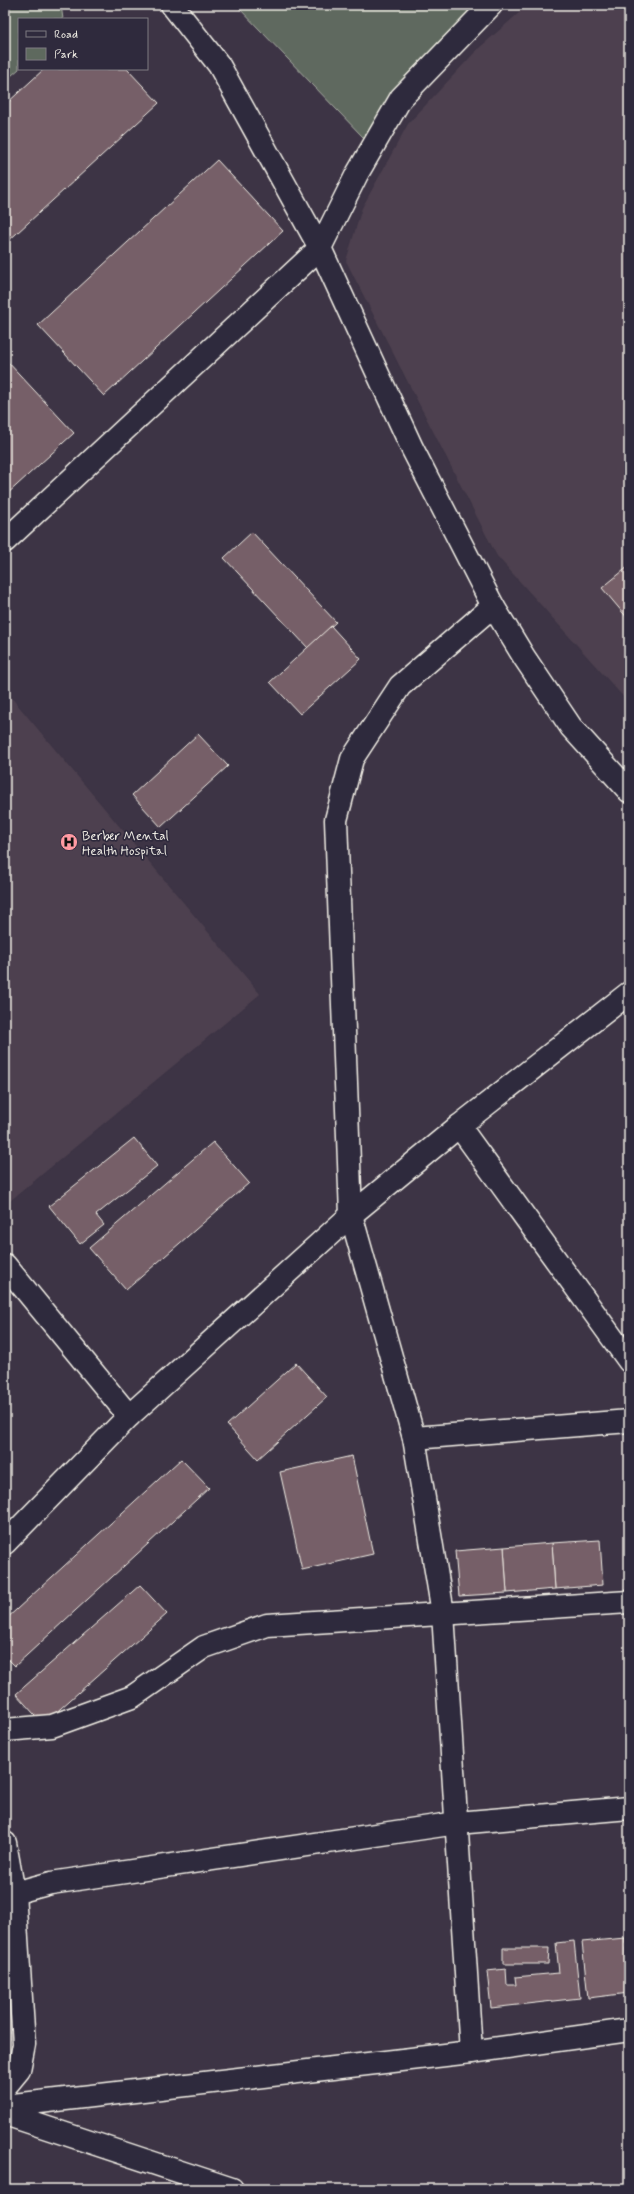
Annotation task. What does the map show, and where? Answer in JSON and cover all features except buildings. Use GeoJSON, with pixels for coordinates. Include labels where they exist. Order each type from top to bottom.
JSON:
{"type":"FeatureCollection","features":[{"type":"Feature","properties":{"kind":"street"},"geometry":{"type":"LineString","coordinates":[[172,5],[219,65],[320,248],[412,448],[493,606],[524,657],[571,727],[629,791]]}},
{"type":"Feature","properties":{"kind":"street"},"geometry":{"type":"LineString","coordinates":[[5,541],[320,248],[358,174],[401,98],[491,5]]}},
{"type":"Feature","properties":{"kind":"street"},"geometry":{"type":"LineString","coordinates":[[471,2052],[443,1613],[414,1438],[351,1215],[336,820],[352,759],[400,686],[493,606]]}},
{"type":"Feature","properties":{"kind":"street"},"geometry":{"type":"LineString","coordinates":[[5,1543],[129,1416],[351,1215],[459,1126],[629,993]]}},
{"type":"Feature","properties":{"kind":"street"},"geometry":{"type":"LineString","coordinates":[[459,1126],[629,1361]]}},
{"type":"Feature","properties":{"kind":"street"},"geometry":{"type":"LineString","coordinates":[[5,1265],[129,1416]]}},
{"type":"Feature","properties":{"kind":"street"},"geometry":{"type":"LineString","coordinates":[[414,1438],[629,1422]]}},
{"type":"Feature","properties":{"kind":"street"},"geometry":{"type":"LineString","coordinates":[[5,1730],[52,1726],[132,1697],[204,1647],[267,1625],[629,1602]]}},
{"type":"Feature","properties":{"kind":"street"},"geometry":{"type":"LineString","coordinates":[[14,1893],[51,1882],[457,1822],[629,1808]]}},
{"type":"Feature","properties":{"kind":"street"},"geometry":{"type":"LineString","coordinates":[[5,1843],[14,1893],[24,2044],[19,2070],[5,2087]]}},
{"type":"Feature","properties":{"kind":"street"},"geometry":{"type":"LineString","coordinates":[[5,2106],[471,2052],[629,2030]]}},
{"type":"Feature","properties":{"kind":"street"},"geometry":{"type":"LineString","coordinates":[[5,2114],[232,2189]]}},
{"type":"Feature","properties":{"kind":"shaded area"},"geometry":{"type":"Polygon","coordinates":[[[528,5],[629,5],[629,703],[497,556],[346,261],[362,208],[408,124],[478,49],[528,5]]]}},
{"type":"Feature","properties":{"kind":"shaded area","name":"Berber Mental Health Hospital"},"geometry":{"type":"Polygon","coordinates":[[[5,690],[260,994],[5,1205],[5,690]]]}},
{"type":"Feature","properties":{"kind":"green space"},"geometry":{"type":"Polygon","coordinates":[[[5,5],[61,5],[63,18],[18,18],[18,70],[5,81],[5,5]]]}},
{"type":"Feature","properties":{"kind":"green space"},"geometry":{"type":"Polygon","coordinates":[[[236,5],[480,5],[363,137],[236,5]]]}},
{"type":"Feature","properties":{"kind":"place","name":"Berber Mental Health Hospital"},"geometry":{"type":"Point","coordinates":[69,842]}}]}
